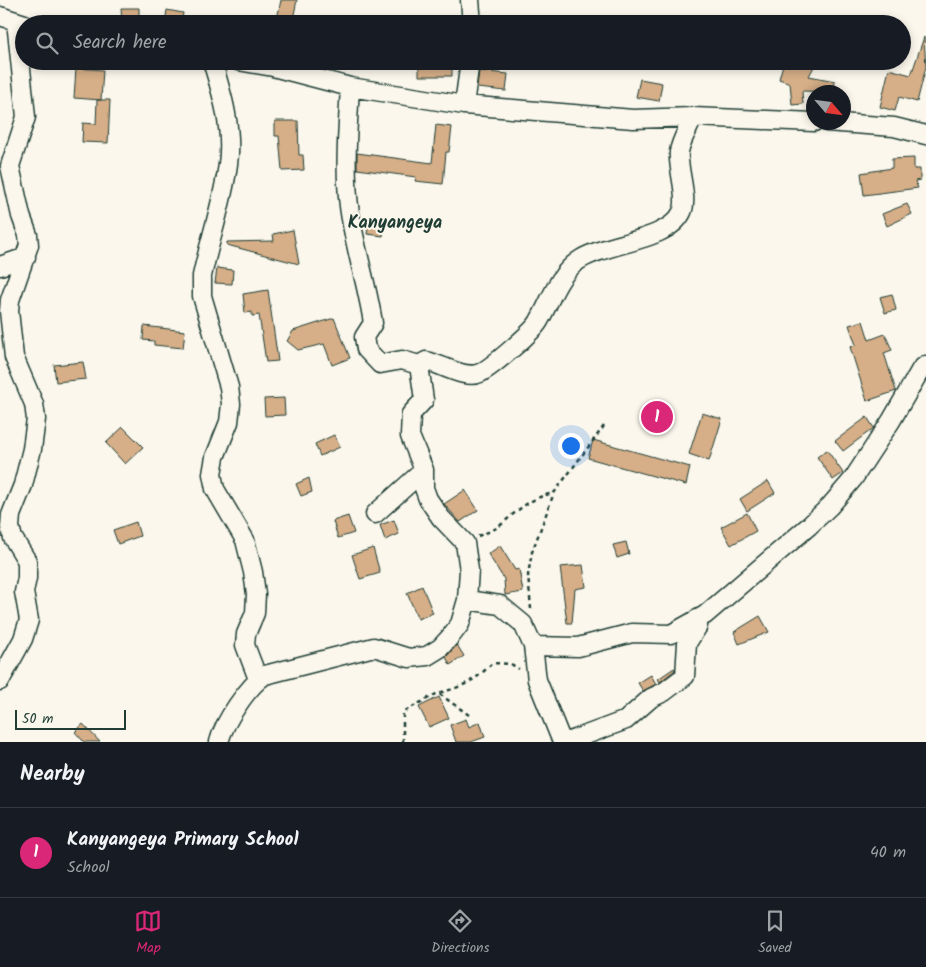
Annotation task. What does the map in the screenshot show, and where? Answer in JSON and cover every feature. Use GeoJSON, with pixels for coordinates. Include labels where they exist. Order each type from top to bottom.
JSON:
{"type":"FeatureCollection","features":[{"type":"Feature","properties":{"kind":"street"},"geometry":{"type":"LineString","coordinates":[[470,0],[471,15]]}},
{"type":"Feature","properties":{"kind":"street"},"geometry":{"type":"LineString","coordinates":[[0,681],[27,630],[29,620],[24,592],[27,578],[27,562],[13,538],[10,527],[11,515],[23,484],[32,449],[36,419],[34,404],[14,357],[9,311],[10,300],[26,257],[28,235],[21,216],[10,166],[26,117],[20,70]]}},
{"type":"Feature","properties":{"kind":"street"},"geometry":{"type":"LineString","coordinates":[[215,70],[221,91],[228,134],[228,162],[202,276],[202,296],[229,387],[230,404],[229,422],[215,457],[212,474],[215,489],[245,540],[253,572],[256,594],[255,613],[246,634],[245,645],[258,679]]}},
{"type":"Feature","properties":{"kind":"street"},"geometry":{"type":"LineString","coordinates":[[284,70],[350,86],[464,105],[633,119],[693,117],[806,122]]}},
{"type":"Feature","properties":{"kind":"street"},"geometry":{"type":"LineString","coordinates":[[464,105],[469,70]]}},
{"type":"Feature","properties":{"kind":"street"},"geometry":{"type":"LineString","coordinates":[[350,86],[346,167],[355,244],[365,277],[373,323],[364,337],[366,349],[380,364],[402,360],[419,365],[426,361],[468,375],[479,373],[531,332],[566,272],[578,261],[600,251],[668,228],[682,212],[684,203],[679,152],[683,137],[693,117]]}},
{"type":"Feature","properties":{"kind":"street"},"geometry":{"type":"LineString","coordinates":[[851,124],[894,127],[926,135]]}},
{"type":"Feature","properties":{"kind":"street"},"geometry":{"type":"LineString","coordinates":[[0,266],[26,257]]}},
{"type":"Feature","properties":{"kind":"street"},"geometry":{"type":"LineString","coordinates":[[219,742],[221,734],[237,707],[258,679],[265,675],[374,647],[409,658],[427,656],[440,648],[460,624],[467,600],[468,570],[466,543],[441,518],[428,499],[424,488],[424,470],[410,436],[410,414],[424,400],[419,365]]}},
{"type":"Feature","properties":{"kind":"street"},"geometry":{"type":"LineString","coordinates":[[533,646],[578,647],[632,632],[671,634],[697,619],[802,532],[830,506],[853,479],[891,421],[921,370],[926,365]]}},
{"type":"Feature","properties":{"kind":"street"},"geometry":{"type":"LineString","coordinates":[[375,514],[424,470]]}},
{"type":"Feature","properties":{"kind":"street"},"geometry":{"type":"LineString","coordinates":[[467,600],[500,605],[522,624],[533,646],[537,680],[562,742]]}},
{"type":"Feature","properties":{"kind":"street"},"geometry":{"type":"LineString","coordinates":[[567,742],[626,720],[651,698],[664,692],[685,676],[687,643],[698,626],[697,619]]}},
{"type":"Feature","properties":{"kind":"path"},"geometry":{"type":"LineString","coordinates":[[531,610],[528,575],[532,552],[554,492],[604,426]]}},
{"type":"Feature","properties":{"kind":"path"},"geometry":{"type":"LineString","coordinates":[[466,543],[502,524],[509,515],[540,495],[554,492]]}},
{"type":"Feature","properties":{"kind":"path"},"geometry":{"type":"LineString","coordinates":[[403,742],[403,712],[438,692],[458,688],[480,677],[492,663],[511,664],[537,680]]}},
{"type":"Feature","properties":{"kind":"path"},"geometry":{"type":"LineString","coordinates":[[438,692],[469,715]]}},
{"type":"Feature","properties":{"kind":"building"},"geometry":{"type":"Polygon","coordinates":[[[281,0],[297,0],[294,15],[278,15],[281,0]]]}},
{"type":"Feature","properties":{"kind":"building"},"geometry":{"type":"Polygon","coordinates":[[[121,8],[139,8],[139,15],[121,15],[121,8]]]}},
{"type":"Feature","properties":{"kind":"building"},"geometry":{"type":"Polygon","coordinates":[[[167,10],[183,13],[183,15],[166,15],[167,10]]]}},
{"type":"Feature","properties":{"kind":"building"},"geometry":{"type":"Polygon","coordinates":[[[924,37],[926,67],[917,102],[899,97],[895,111],[880,107],[889,70],[911,75],[924,37]]]}},
{"type":"Feature","properties":{"kind":"building"},"geometry":{"type":"Polygon","coordinates":[[[76,70],[103,70],[101,100],[74,98],[76,70]]]}},
{"type":"Feature","properties":{"kind":"building"},"geometry":{"type":"Polygon","coordinates":[[[419,70],[452,70],[452,76],[419,76],[419,70]]]}},
{"type":"Feature","properties":{"kind":"building"},"geometry":{"type":"Polygon","coordinates":[[[782,70],[812,70],[809,76],[835,81],[834,85],[806,85],[806,91],[802,91],[803,104],[792,105],[790,83],[779,79],[782,70]]]}},
{"type":"Feature","properties":{"kind":"building"},"geometry":{"type":"Polygon","coordinates":[[[479,71],[508,74],[506,91],[477,88],[479,71]]]}},
{"type":"Feature","properties":{"kind":"building"},"geometry":{"type":"Polygon","coordinates":[[[640,79],[662,83],[659,101],[636,97],[640,79]]]}},
{"type":"Feature","properties":{"kind":"building"},"geometry":{"type":"Polygon","coordinates":[[[97,100],[110,100],[108,143],[82,142],[83,123],[96,124],[97,100]]]}},
{"type":"Feature","properties":{"kind":"building"},"geometry":{"type":"Polygon","coordinates":[[[275,121],[298,121],[299,155],[303,155],[304,170],[282,171],[279,136],[275,136],[275,121]]]}},
{"type":"Feature","properties":{"kind":"building"},"geometry":{"type":"Polygon","coordinates":[[[436,125],[452,127],[449,152],[446,152],[443,184],[415,181],[416,177],[357,169],[357,153],[432,163],[436,125]]]}},
{"type":"Feature","properties":{"kind":"building"},"geometry":{"type":"Polygon","coordinates":[[[914,158],[914,169],[920,169],[920,180],[915,181],[918,188],[864,195],[861,173],[892,168],[892,159],[914,158]]]}},
{"type":"Feature","properties":{"kind":"building"},"geometry":{"type":"Polygon","coordinates":[[[907,204],[912,214],[887,226],[882,214],[907,204]]]}},
{"type":"Feature","properties":{"kind":"building"},"geometry":{"type":"Polygon","coordinates":[[[369,217],[385,219],[383,236],[367,234],[369,217]]]}},
{"type":"Feature","properties":{"kind":"building"},"geometry":{"type":"Polygon","coordinates":[[[293,230],[299,264],[227,245],[227,242],[274,241],[273,234],[293,230]]]}},
{"type":"Feature","properties":{"kind":"building"},"geometry":{"type":"Polygon","coordinates":[[[217,268],[233,270],[232,284],[215,283],[217,268]]]}},
{"type":"Feature","properties":{"kind":"building"},"geometry":{"type":"Polygon","coordinates":[[[268,290],[278,361],[266,362],[259,315],[252,316],[252,312],[245,313],[243,294],[268,290]]]}},
{"type":"Feature","properties":{"kind":"building"},"geometry":{"type":"Polygon","coordinates":[[[892,294],[896,310],[885,313],[880,297],[892,294]]]}},
{"type":"Feature","properties":{"kind":"building"},"geometry":{"type":"Polygon","coordinates":[[[334,318],[350,358],[332,365],[324,344],[298,350],[287,341],[293,331],[334,318]]]}},
{"type":"Feature","properties":{"kind":"building"},"geometry":{"type":"Polygon","coordinates":[[[863,321],[869,340],[885,334],[892,350],[884,353],[896,391],[867,401],[850,347],[856,345],[849,325],[863,321]]]}},
{"type":"Feature","properties":{"kind":"building"},"geometry":{"type":"Polygon","coordinates":[[[144,326],[185,331],[183,348],[154,345],[154,341],[143,340],[144,326]]]}},
{"type":"Feature","properties":{"kind":"building"},"geometry":{"type":"Polygon","coordinates":[[[83,362],[86,379],[56,382],[54,365],[83,362]]]}},
{"type":"Feature","properties":{"kind":"building"},"geometry":{"type":"Polygon","coordinates":[[[284,398],[285,415],[265,416],[264,399],[284,398]]]}},
{"type":"Feature","properties":{"kind":"building"},"geometry":{"type":"Polygon","coordinates":[[[702,413],[722,419],[709,461],[689,454],[702,413]]]}},
{"type":"Feature","properties":{"kind":"building"},"geometry":{"type":"Polygon","coordinates":[[[867,417],[874,428],[843,451],[835,441],[867,417]]]}},
{"type":"Feature","properties":{"kind":"building"},"geometry":{"type":"Polygon","coordinates":[[[123,427],[143,447],[125,464],[106,443],[123,427]]]}},
{"type":"Feature","properties":{"kind":"building"},"geometry":{"type":"Polygon","coordinates":[[[334,435],[340,447],[320,456],[315,444],[334,435]]]}},
{"type":"Feature","properties":{"kind":"building"},"geometry":{"type":"Polygon","coordinates":[[[593,440],[690,467],[686,485],[588,458],[593,440]]]}},
{"type":"Feature","properties":{"kind":"building"},"geometry":{"type":"Polygon","coordinates":[[[827,450],[843,473],[833,480],[817,457],[827,450]]]}},
{"type":"Feature","properties":{"kind":"building"},"geometry":{"type":"Polygon","coordinates":[[[309,478],[312,492],[301,496],[296,484],[309,478]]]}},
{"type":"Feature","properties":{"kind":"building"},"geometry":{"type":"Polygon","coordinates":[[[768,481],[775,493],[747,511],[740,499],[768,481]]]}},
{"type":"Feature","properties":{"kind":"building"},"geometry":{"type":"Polygon","coordinates":[[[465,490],[478,510],[460,522],[444,504],[465,490]]]}},
{"type":"Feature","properties":{"kind":"building"},"geometry":{"type":"Polygon","coordinates":[[[747,513],[756,531],[731,545],[721,527],[747,513]]]}},
{"type":"Feature","properties":{"kind":"building"},"geometry":{"type":"Polygon","coordinates":[[[348,516],[354,533],[338,538],[333,521],[348,516]]]}},
{"type":"Feature","properties":{"kind":"building"},"geometry":{"type":"Polygon","coordinates":[[[394,520],[399,534],[385,540],[380,525],[394,520]]]}},
{"type":"Feature","properties":{"kind":"building"},"geometry":{"type":"Polygon","coordinates":[[[136,522],[140,536],[118,544],[113,530],[136,522]]]}},
{"type":"Feature","properties":{"kind":"building"},"geometry":{"type":"Polygon","coordinates":[[[626,542],[629,554],[617,558],[613,545],[626,542]]]}},
{"type":"Feature","properties":{"kind":"building"},"geometry":{"type":"Polygon","coordinates":[[[500,546],[515,570],[519,569],[523,592],[505,595],[504,579],[488,554],[500,546]]]}},
{"type":"Feature","properties":{"kind":"building"},"geometry":{"type":"Polygon","coordinates":[[[373,548],[380,573],[360,579],[352,555],[373,548]]]}},
{"type":"Feature","properties":{"kind":"building"},"geometry":{"type":"Polygon","coordinates":[[[583,565],[586,587],[575,589],[572,623],[567,623],[560,567],[583,565]]]}},
{"type":"Feature","properties":{"kind":"building"},"geometry":{"type":"Polygon","coordinates":[[[422,586],[433,613],[418,619],[407,593],[422,586]]]}},
{"type":"Feature","properties":{"kind":"building"},"geometry":{"type":"Polygon","coordinates":[[[760,616],[769,632],[739,644],[734,632],[760,616]]]}},
{"type":"Feature","properties":{"kind":"building"},"geometry":{"type":"Polygon","coordinates":[[[457,645],[464,656],[450,665],[446,657],[457,645]]]}},
{"type":"Feature","properties":{"kind":"building"},"geometry":{"type":"Polygon","coordinates":[[[674,668],[675,670],[660,682],[658,679],[674,668]]]}},
{"type":"Feature","properties":{"kind":"building"},"geometry":{"type":"Polygon","coordinates":[[[651,675],[656,684],[643,691],[638,683],[651,675]]]}},
{"type":"Feature","properties":{"kind":"building"},"geometry":{"type":"Polygon","coordinates":[[[439,697],[449,718],[429,727],[419,707],[439,697]]]}},
{"type":"Feature","properties":{"kind":"building"},"geometry":{"type":"Polygon","coordinates":[[[466,719],[469,727],[480,722],[485,737],[471,742],[456,742],[450,725],[466,719]]]}},
{"type":"Feature","properties":{"kind":"building"},"geometry":{"type":"Polygon","coordinates":[[[83,724],[100,742],[84,742],[75,732],[83,724]]]}},
{"type":"Feature","properties":{"kind":"place","name":"Kanyangeya Primary School"},"geometry":{"type":"Point","coordinates":[657,417]}},
{"type":"Feature","properties":{"kind":"district","name":"Kanyangeya"},"geometry":{"type":"Point","coordinates":[395,223]}}]}
